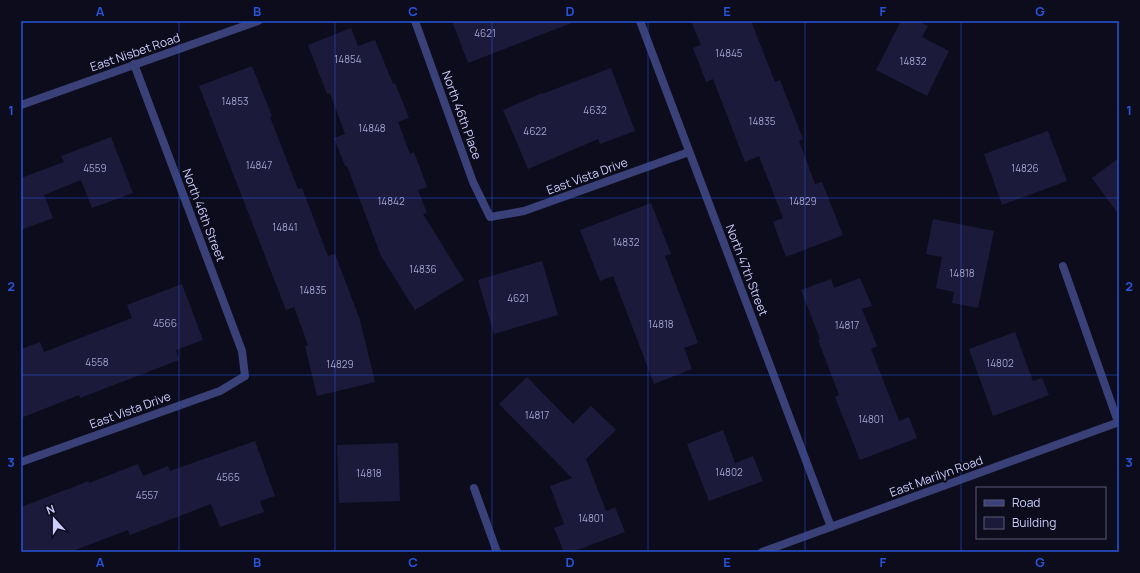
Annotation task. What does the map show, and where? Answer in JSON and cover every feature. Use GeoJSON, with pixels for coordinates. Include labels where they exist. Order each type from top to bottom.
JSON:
{"type":"FeatureCollection","features":[{"type":"Feature","properties":{"kind":"street","name":"East Nisbet Road"},"geometry":{"type":"LineString","coordinates":[[21,105],[258,21]]}},
{"type":"Feature","properties":{"kind":"street","name":"North 46th Place"},"geometry":{"type":"LineString","coordinates":[[414,21],[473,182],[490,217]]}},
{"type":"Feature","properties":{"kind":"street","name":"North 47th Street"},"geometry":{"type":"LineString","coordinates":[[640,21],[831,527]]}},
{"type":"Feature","properties":{"kind":"street","name":"North 46th Street"},"geometry":{"type":"LineString","coordinates":[[134,64],[242,351],[245,376]]}},
{"type":"Feature","properties":{"kind":"street","name":"East Vista Drive"},"geometry":{"type":"LineString","coordinates":[[490,217],[524,211],[689,152]]}},
{"type":"Feature","properties":{"kind":"street"},"geometry":{"type":"LineString","coordinates":[[1063,266],[1119,422]]}},
{"type":"Feature","properties":{"kind":"street","name":"East Vista Drive"},"geometry":{"type":"LineString","coordinates":[[21,462],[220,391],[245,376]]}},
{"type":"Feature","properties":{"kind":"street","name":"East Marilyn Road"},"geometry":{"type":"LineString","coordinates":[[762,552],[1119,422]]}},
{"type":"Feature","properties":{"kind":"street"},"geometry":{"type":"LineString","coordinates":[[474,488],[497,552]]}},
{"type":"Feature","properties":{"kind":"building"},"geometry":{"type":"Polygon","coordinates":[[[452,21],[574,21],[574,22],[468,63],[452,21]]]}},
{"type":"Feature","properties":{"kind":"building"},"geometry":{"type":"Polygon","coordinates":[[[691,21],[751,21],[775,82],[780,80],[803,139],[799,141],[815,184],[822,182],[843,235],[786,257],[773,222],[783,218],[759,156],[745,162],[713,79],[706,82],[693,48],[701,45],[691,21]]]}},
{"type":"Feature","properties":{"kind":"building"},"geometry":{"type":"Polygon","coordinates":[[[901,21],[918,21],[928,26],[922,37],[949,51],[927,96],[876,70],[901,21]]]}},
{"type":"Feature","properties":{"kind":"building"},"geometry":{"type":"Polygon","coordinates":[[[351,28],[358,46],[375,40],[393,84],[395,83],[409,118],[398,122],[410,154],[414,152],[427,187],[418,190],[427,213],[423,214],[464,280],[415,310],[381,256],[347,166],[345,166],[334,138],[345,134],[330,93],[327,94],[308,45],[351,28]]]}},
{"type":"Feature","properties":{"kind":"building"},"geometry":{"type":"Polygon","coordinates":[[[252,66],[272,116],[270,117],[298,189],[302,188],[328,256],[335,254],[360,320],[375,382],[317,396],[305,346],[308,345],[294,307],[286,310],[199,86],[252,66]]]}},
{"type":"Feature","properties":{"kind":"building"},"geometry":{"type":"Polygon","coordinates":[[[611,68],[635,131],[600,144],[598,139],[528,169],[503,110],[542,93],[611,68]]]}},
{"type":"Feature","properties":{"kind":"building"},"geometry":{"type":"Polygon","coordinates":[[[1048,131],[1067,181],[1002,205],[984,154],[1048,131]]]}},
{"type":"Feature","properties":{"kind":"building"},"geometry":{"type":"Polygon","coordinates":[[[111,137],[133,193],[92,208],[81,180],[44,195],[53,218],[21,230],[21,178],[64,162],[61,156],[111,137]]]}},
{"type":"Feature","properties":{"kind":"building"},"geometry":{"type":"Polygon","coordinates":[[[1119,158],[1119,215],[1092,178],[1119,158]]]}},
{"type":"Feature","properties":{"kind":"building"},"geometry":{"type":"Polygon","coordinates":[[[651,203],[671,254],[665,256],[698,343],[684,348],[692,369],[654,384],[613,276],[600,281],[580,230],[651,203]]]}},
{"type":"Feature","properties":{"kind":"building"},"geometry":{"type":"Polygon","coordinates":[[[933,219],[994,231],[978,308],[952,303],[954,292],[936,288],[942,257],[926,254],[933,219]]]}},
{"type":"Feature","properties":{"kind":"building"},"geometry":{"type":"Polygon","coordinates":[[[542,261],[558,315],[494,334],[478,280],[542,261]]]}},
{"type":"Feature","properties":{"kind":"building"},"geometry":{"type":"Polygon","coordinates":[[[860,278],[872,306],[862,309],[877,346],[871,349],[899,421],[909,417],[917,438],[860,460],[835,397],[839,395],[801,290],[831,279],[834,288],[860,278]]]}},
{"type":"Feature","properties":{"kind":"building"},"geometry":{"type":"Polygon","coordinates":[[[182,284],[203,340],[176,350],[179,360],[80,398],[79,395],[21,418],[21,349],[40,342],[44,352],[132,318],[127,305],[182,284]]]}},
{"type":"Feature","properties":{"kind":"building"},"geometry":{"type":"Polygon","coordinates":[[[1015,332],[1033,381],[1042,378],[1049,395],[993,416],[969,349],[1015,332]]]}},
{"type":"Feature","properties":{"kind":"building"},"geometry":{"type":"Polygon","coordinates":[[[527,377],[573,424],[591,406],[616,430],[586,459],[606,511],[615,507],[625,532],[572,552],[564,552],[554,528],[564,524],[550,486],[572,478],[499,404],[527,377]]]}},
{"type":"Feature","properties":{"kind":"building"},"geometry":{"type":"Polygon","coordinates":[[[723,430],[735,463],[753,456],[763,481],[709,501],[687,444],[723,430]]]}},
{"type":"Feature","properties":{"kind":"building"},"geometry":{"type":"Polygon","coordinates":[[[255,441],[275,496],[260,501],[264,512],[220,527],[211,504],[130,535],[128,530],[70,552],[21,552],[21,507],[138,464],[143,476],[168,466],[170,471],[255,441]]]}},
{"type":"Feature","properties":{"kind":"building"},"geometry":{"type":"Polygon","coordinates":[[[398,443],[400,501],[339,503],[337,445],[398,443]]]}}]}
